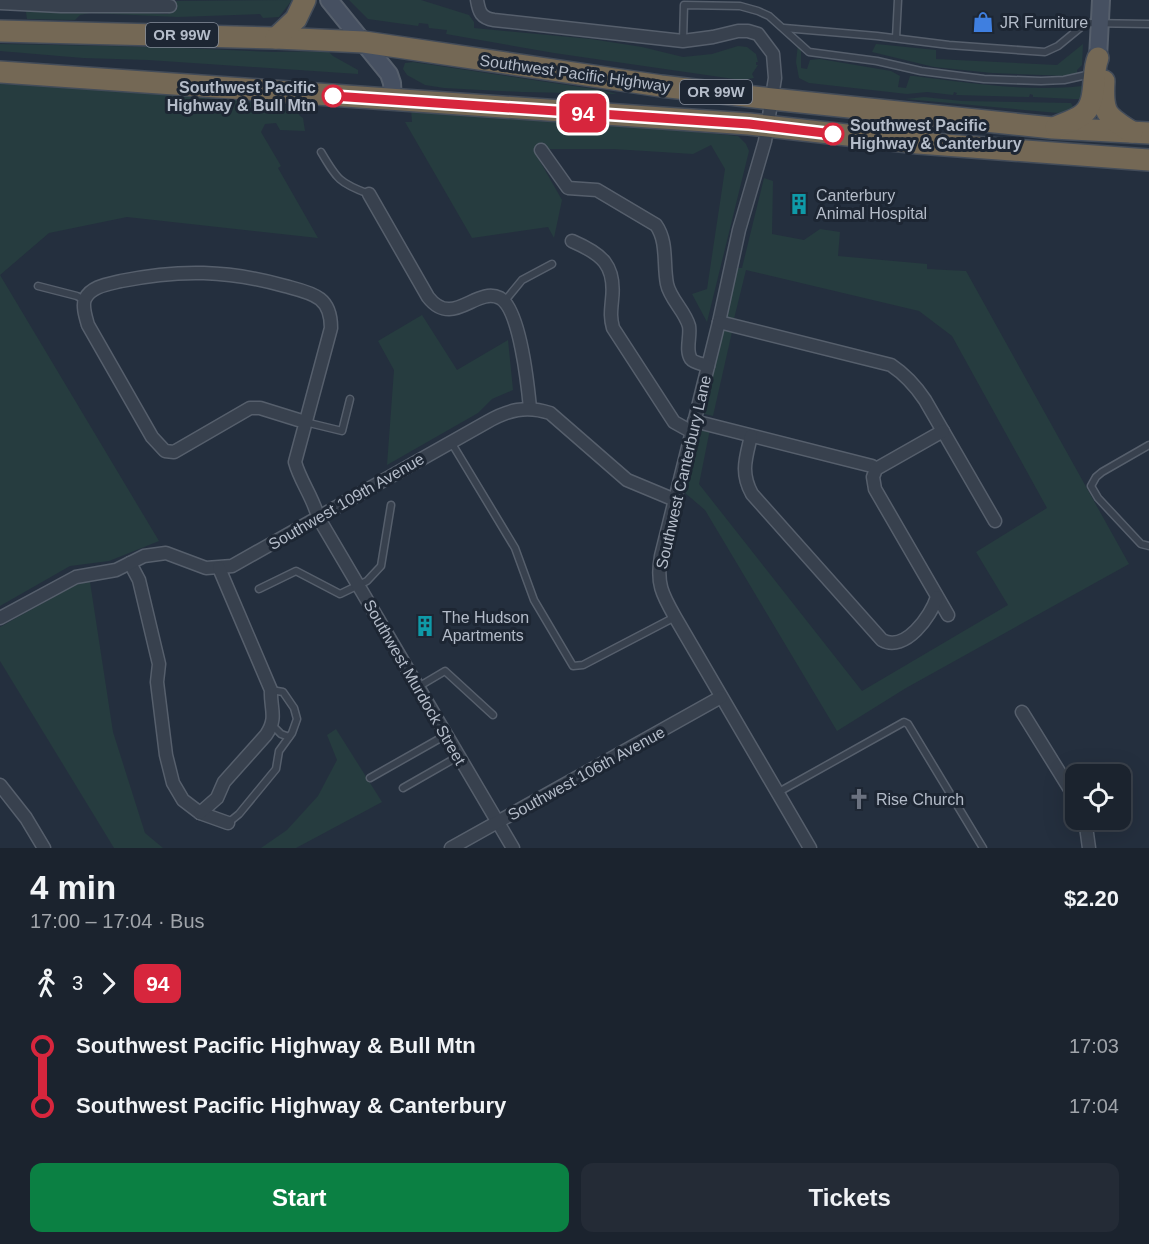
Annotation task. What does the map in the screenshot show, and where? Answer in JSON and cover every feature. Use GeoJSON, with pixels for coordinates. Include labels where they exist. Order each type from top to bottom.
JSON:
{"type":"FeatureCollection","features":[{"type":"Feature","properties":{"kind":"highway"},"geometry":{"type":"LineString","coordinates":[[276,38],[296,19],[305,0]]}},
{"type":"Feature","properties":{"kind":"highway","name":"Southwest Pacific Highway"},"geometry":{"type":"LineString","coordinates":[[0,31],[364,42],[661,86],[1053,128],[1140,133]]}},
{"type":"Feature","properties":{"kind":"highway"},"geometry":{"type":"LineString","coordinates":[[1053,128],[1078,118],[1088,110],[1096,65],[1104,69],[1103,100],[1109,118],[1140,133]]}},
{"type":"Feature","properties":{"kind":"highway","name":"Southwest Pacific Highway"},"geometry":{"type":"LineString","coordinates":[[0,72],[767,127],[940,145],[1149,160]]}},
{"type":"Feature","properties":{"kind":"main road"},"geometry":{"type":"LineString","coordinates":[[329,0],[389,74],[393,100]]}},
{"type":"Feature","properties":{"kind":"main road"},"geometry":{"type":"LineString","coordinates":[[1096,65],[1101,0]]}},
{"type":"Feature","properties":{"kind":"street"},"geometry":{"type":"LineString","coordinates":[[0,3],[61,6],[170,6]]}},
{"type":"Feature","properties":{"kind":"street","name":"Southwest Canterbury Lane"},"geometry":{"type":"LineString","coordinates":[[478,5],[486,19],[683,41],[748,31],[758,34],[773,54],[775,78],[767,127],[753,187],[739,230],[658,576],[661,591],[675,617],[810,848]]}},
{"type":"Feature","properties":{"kind":"street"},"geometry":{"type":"LineString","coordinates":[[541,150],[568,188],[597,190],[656,225],[661,232],[667,286],[690,330],[688,349],[690,358],[708,366]]}},
{"type":"Feature","properties":{"kind":"street"},"geometry":{"type":"LineString","coordinates":[[369,194],[428,297],[435,305],[454,309],[488,297],[500,298],[504,302],[514,319],[519,336],[530,408],[550,413],[627,480],[675,500]]}},
{"type":"Feature","properties":{"kind":"street"},"geometry":{"type":"LineString","coordinates":[[572,241],[599,254],[611,271],[610,311],[613,327],[674,422],[752,436],[872,466],[876,469]]}},
{"type":"Feature","properties":{"kind":"street","name":"Southwest Murdock Street"},"geometry":{"type":"LineString","coordinates":[[84,300],[90,292],[101,286],[150,275],[195,272],[250,276],[314,295],[326,306],[331,318],[331,328],[295,462],[299,475],[315,503],[318,517],[513,848]]}},
{"type":"Feature","properties":{"kind":"street"},"geometry":{"type":"LineString","coordinates":[[84,300],[88,326],[152,437],[165,451],[174,452],[250,408],[260,408],[305,422]]}},
{"type":"Feature","properties":{"kind":"street"},"geometry":{"type":"LineString","coordinates":[[719,322],[891,366],[904,374],[914,384],[943,431],[994,521]]}},
{"type":"Feature","properties":{"kind":"street","name":"Southwest 109th Avenue"},"geometry":{"type":"LineString","coordinates":[[219,568],[232,566],[503,414],[530,408]]}},
{"type":"Feature","properties":{"kind":"street"},"geometry":{"type":"LineString","coordinates":[[943,431],[876,469],[873,477],[875,489],[948,615]]}},
{"type":"Feature","properties":{"kind":"street"},"geometry":{"type":"LineString","coordinates":[[752,436],[745,461],[744,476],[752,494],[882,640],[897,643],[907,638],[933,610],[937,597]]}},
{"type":"Feature","properties":{"kind":"street"},"geometry":{"type":"LineString","coordinates":[[0,618],[76,577],[116,570],[144,556],[166,552],[206,568],[219,568],[272,690],[273,726],[224,782],[217,798],[200,813]]}},
{"type":"Feature","properties":{"kind":"street"},"geometry":{"type":"LineString","coordinates":[[130,563],[139,580],[159,664],[157,681],[165,744],[173,783],[183,800],[200,813],[228,823]]}},
{"type":"Feature","properties":{"kind":"street","name":"Southwest 106th Avenue"},"geometry":{"type":"LineString","coordinates":[[451,848],[721,697]]}},
{"type":"Feature","properties":{"kind":"street"},"geometry":{"type":"LineString","coordinates":[[1022,712],[1065,781]]}},
{"type":"Feature","properties":{"kind":"street"},"geometry":{"type":"LineString","coordinates":[[0,784],[26,818],[44,848]]}},
{"type":"Feature","properties":{"kind":"street"},"geometry":{"type":"LineString","coordinates":[[1087,830],[1089,848]]}},
{"type":"Feature","properties":{"kind":"lane"},"geometry":{"type":"LineString","coordinates":[[896,38],[898,0]]}},
{"type":"Feature","properties":{"kind":"lane"},"geometry":{"type":"LineString","coordinates":[[683,41],[684,4],[740,6],[769,16],[809,52],[877,61],[921,71],[984,79],[1041,81],[1081,78],[1096,65]]}},
{"type":"Feature","properties":{"kind":"lane"},"geometry":{"type":"LineString","coordinates":[[783,28],[1045,52],[1058,46],[1086,23],[1149,24]]}},
{"type":"Feature","properties":{"kind":"lane"},"geometry":{"type":"LineString","coordinates":[[321,152],[340,181],[346,186],[369,194]]}},
{"type":"Feature","properties":{"kind":"lane"},"geometry":{"type":"LineString","coordinates":[[504,302],[522,280],[552,264]]}},
{"type":"Feature","properties":{"kind":"lane"},"geometry":{"type":"LineString","coordinates":[[38,286],[84,300]]}},
{"type":"Feature","properties":{"kind":"lane"},"geometry":{"type":"LineString","coordinates":[[305,422],[342,431],[350,399]]}},
{"type":"Feature","properties":{"kind":"lane"},"geometry":{"type":"LineString","coordinates":[[451,442],[515,548],[534,600],[573,666],[583,665],[675,617]]}},
{"type":"Feature","properties":{"kind":"lane"},"geometry":{"type":"LineString","coordinates":[[1149,445],[1102,472],[1091,486],[1098,498],[1141,544],[1149,546]]}},
{"type":"Feature","properties":{"kind":"lane"},"geometry":{"type":"LineString","coordinates":[[259,589],[297,571],[340,594],[373,577],[381,566],[391,505]]}},
{"type":"Feature","properties":{"kind":"lane"},"geometry":{"type":"LineString","coordinates":[[418,687],[445,671],[493,716]]}},
{"type":"Feature","properties":{"kind":"lane"},"geometry":{"type":"LineString","coordinates":[[228,823],[239,814],[276,769],[279,751],[290,737],[297,719],[294,708],[283,692],[272,690]]}},
{"type":"Feature","properties":{"kind":"lane"},"geometry":{"type":"LineString","coordinates":[[777,793],[904,722],[908,724],[983,848]]}},
{"type":"Feature","properties":{"kind":"lane"},"geometry":{"type":"LineString","coordinates":[[273,726],[281,734],[290,737]]}},
{"type":"Feature","properties":{"kind":"lane"},"geometry":{"type":"LineString","coordinates":[[370,778],[446,735]]}},
{"type":"Feature","properties":{"kind":"lane"},"geometry":{"type":"LineString","coordinates":[[403,788],[459,756]]}},
{"type":"Feature","properties":{"kind":"green space"},"geometry":{"type":"Polygon","coordinates":[[[292,0],[279,17],[263,18],[260,14],[178,17],[90,13],[80,15],[75,20],[27,19],[25,6],[168,14],[169,8],[176,7],[176,1],[292,0]]]}},
{"type":"Feature","properties":{"kind":"green space"},"geometry":{"type":"Polygon","coordinates":[[[349,0],[421,0],[469,15],[474,22],[474,28],[591,39],[642,47],[683,57],[712,54],[738,46],[747,47],[756,54],[758,62],[756,65],[758,65],[752,74],[754,78],[741,80],[554,53],[446,34],[447,30],[429,28],[428,24],[419,23],[418,26],[368,19],[349,0]]]}},
{"type":"Feature","properties":{"kind":"green space"},"geometry":{"type":"Polygon","coordinates":[[[0,44],[273,52],[328,51],[358,70],[358,74],[83,58],[0,51],[0,44]]]}},
{"type":"Feature","properties":{"kind":"green space"},"geometry":{"type":"Polygon","coordinates":[[[798,44],[801,50],[801,68],[807,69],[810,60],[820,59],[891,71],[900,76],[898,87],[906,88],[910,76],[914,76],[1019,87],[1082,86],[1081,97],[1073,99],[1033,97],[1030,94],[1029,97],[956,95],[957,93],[954,92],[953,95],[927,92],[907,94],[809,83],[799,78],[796,62],[798,44]]]}},
{"type":"Feature","properties":{"kind":"green space"},"geometry":{"type":"Polygon","coordinates":[[[876,44],[936,50],[936,59],[1057,65],[1083,44],[1082,65],[1077,73],[1067,76],[992,73],[934,67],[872,52],[876,44]]]}},
{"type":"Feature","properties":{"kind":"green space"},"geometry":{"type":"Polygon","coordinates":[[[413,62],[617,94],[444,88],[425,85],[407,75],[403,69],[405,63],[413,62]]]}},
{"type":"Feature","properties":{"kind":"green space"},"geometry":{"type":"Polygon","coordinates":[[[0,84],[243,98],[243,102],[296,105],[299,115],[303,118],[305,131],[280,130],[276,123],[265,124],[261,132],[281,166],[278,168],[318,238],[127,217],[49,233],[0,275],[0,84]]]}},
{"type":"Feature","properties":{"kind":"green space"},"geometry":{"type":"Polygon","coordinates":[[[924,97],[962,101],[1071,103],[1075,111],[1058,113],[905,99],[924,97]]]}},
{"type":"Feature","properties":{"kind":"green space"},"geometry":{"type":"Polygon","coordinates":[[[411,109],[616,124],[738,136],[749,151],[707,322],[692,294],[707,289],[725,169],[711,145],[693,154],[613,149],[533,149],[562,200],[554,238],[548,227],[472,238],[405,122],[412,122],[411,109]]]}},
{"type":"Feature","properties":{"kind":"green space"},"geometry":{"type":"Polygon","coordinates":[[[764,178],[773,181],[772,234],[804,240],[820,229],[840,232],[838,256],[927,264],[927,269],[966,271],[1129,564],[906,688],[837,731],[705,510],[684,492],[696,425],[710,429],[699,484],[862,691],[1008,605],[976,552],[1047,508],[952,336],[919,311],[746,270],[734,319],[726,317],[736,268],[742,268],[764,178]]]}},
{"type":"Feature","properties":{"kind":"green space"},"geometry":{"type":"Polygon","coordinates":[[[0,275],[159,541],[109,561],[70,566],[0,606],[0,275]]]}},
{"type":"Feature","properties":{"kind":"green space"},"geometry":{"type":"Polygon","coordinates":[[[422,315],[457,370],[508,340],[513,390],[492,399],[478,413],[387,465],[394,370],[378,341],[422,315]]]}},
{"type":"Feature","properties":{"kind":"green space"},"geometry":{"type":"Polygon","coordinates":[[[720,330],[732,332],[713,416],[701,413],[720,330]]]}},
{"type":"Feature","properties":{"kind":"green space"},"geometry":{"type":"Polygon","coordinates":[[[90,582],[113,732],[145,833],[163,848],[114,848],[0,661],[0,627],[77,584],[90,582]]]}},
{"type":"Feature","properties":{"kind":"green space"},"geometry":{"type":"Polygon","coordinates":[[[336,729],[382,802],[296,848],[261,848],[287,830],[318,796],[337,760],[327,735],[336,729]]]}},
{"type":"Feature","properties":{"kind":"bus line","name":"94"},"geometry":{"type":"LineString","coordinates":[[333,96],[749,124],[833,134]]}},
{"type":"Feature","properties":{"kind":"place","name":"JR Furniture"},"geometry":{"type":"Point","coordinates":[983,22]}},
{"type":"Feature","properties":{"kind":"place","name":"Southwest Pacific Highway & Bull Mtn"},"geometry":{"type":"Point","coordinates":[333,96]}},
{"type":"Feature","properties":{"kind":"place","name":"Southwest Pacific Highway & Canterbury"},"geometry":{"type":"Point","coordinates":[833,134]}},
{"type":"Feature","properties":{"kind":"place","name":"Canterbury Animal Hospital"},"geometry":{"type":"Point","coordinates":[799,204]}},
{"type":"Feature","properties":{"kind":"place","name":"The Hudson Apartments"},"geometry":{"type":"Point","coordinates":[425,626]}},
{"type":"Feature","properties":{"kind":"place","name":"Rise Church"},"geometry":{"type":"Point","coordinates":[859,799]}}]}
